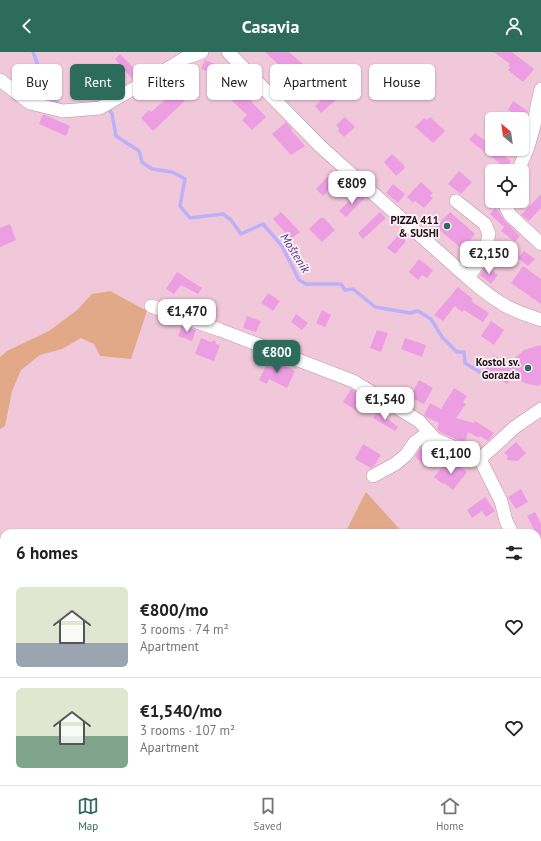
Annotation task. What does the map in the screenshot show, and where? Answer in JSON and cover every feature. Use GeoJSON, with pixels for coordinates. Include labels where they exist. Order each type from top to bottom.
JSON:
{"type":"FeatureCollection","features":[{"type":"Feature","properties":{"kind":"street"},"geometry":{"type":"LineString","coordinates":[[4,83],[30,103],[63,111],[104,106],[185,58],[202,52]]}},
{"type":"Feature","properties":{"kind":"street"},"geometry":{"type":"LineString","coordinates":[[228,52],[320,146],[468,278],[491,297],[501,303],[514,310],[541,320]]}},
{"type":"Feature","properties":{"kind":"street"},"geometry":{"type":"LineString","coordinates":[[521,164],[528,148],[534,126],[541,89]]}},
{"type":"Feature","properties":{"kind":"street"},"geometry":{"type":"LineString","coordinates":[[456,201],[485,224],[489,234],[485,253],[468,278]]}},
{"type":"Feature","properties":{"kind":"street"},"geometry":{"type":"LineString","coordinates":[[506,208],[510,215],[541,244]]}},
{"type":"Feature","properties":{"kind":"street"},"geometry":{"type":"LineString","coordinates":[[151,306],[220,330],[353,381],[419,421],[435,439],[480,459],[501,501],[506,521],[510,529]]}},
{"type":"Feature","properties":{"kind":"street"},"geometry":{"type":"LineString","coordinates":[[480,459],[515,427],[537,412]]}},
{"type":"Feature","properties":{"kind":"street"},"geometry":{"type":"LineString","coordinates":[[373,476],[395,464],[406,455],[415,442],[429,432]]}},
{"type":"Feature","properties":{"kind":"shaded area"},"geometry":{"type":"Polygon","coordinates":[[[110,291],[147,311],[131,359],[100,356],[94,344],[81,338],[62,349],[40,355],[21,370],[12,391],[5,426],[0,429],[0,357],[7,351],[49,331],[77,310],[92,294],[110,291]]]}},
{"type":"Feature","properties":{"kind":"shaded area"},"geometry":{"type":"Polygon","coordinates":[[[366,492],[399,529],[347,529],[366,492]]]}},
{"type":"Feature","properties":{"kind":"building"},"geometry":{"type":"Polygon","coordinates":[[[265,52],[289,52],[303,64],[278,64],[265,52]]]}},
{"type":"Feature","properties":{"kind":"building"},"geometry":{"type":"Polygon","coordinates":[[[494,52],[512,52],[534,69],[523,82],[508,70],[510,67],[508,66],[510,64],[494,52]]]}},
{"type":"Feature","properties":{"kind":"building"},"geometry":{"type":"Polygon","coordinates":[[[120,54],[133,67],[133,80],[125,71],[125,64],[119,64],[115,59],[120,54]]]}},
{"type":"Feature","properties":{"kind":"building"},"geometry":{"type":"Polygon","coordinates":[[[205,60],[215,64],[207,64],[207,71],[201,69],[205,60]]]}},
{"type":"Feature","properties":{"kind":"building"},"geometry":{"type":"Polygon","coordinates":[[[165,100],[186,100],[153,131],[141,118],[149,110],[151,112],[165,100]]]}},
{"type":"Feature","properties":{"kind":"building"},"geometry":{"type":"Polygon","coordinates":[[[231,100],[252,100],[251,101],[266,117],[252,130],[242,120],[247,115],[231,100]]]}},
{"type":"Feature","properties":{"kind":"building"},"geometry":{"type":"Polygon","coordinates":[[[321,100],[336,100],[321,113],[315,106],[321,100]]]}},
{"type":"Feature","properties":{"kind":"building"},"geometry":{"type":"Polygon","coordinates":[[[513,101],[528,111],[511,112],[508,110],[513,101]]]}},
{"type":"Feature","properties":{"kind":"building"},"geometry":{"type":"Polygon","coordinates":[[[43,114],[70,126],[66,136],[39,124],[43,114]]]}},
{"type":"Feature","properties":{"kind":"building"},"geometry":{"type":"Polygon","coordinates":[[[345,117],[355,127],[344,137],[338,131],[339,129],[336,125],[345,117]]]}},
{"type":"Feature","properties":{"kind":"building"},"geometry":{"type":"Polygon","coordinates":[[[430,117],[445,131],[433,143],[415,127],[424,118],[427,120],[430,117]]]}},
{"type":"Feature","properties":{"kind":"building"},"geometry":{"type":"Polygon","coordinates":[[[286,122],[305,146],[291,155],[272,134],[286,122]]]}},
{"type":"Feature","properties":{"kind":"building"},"geometry":{"type":"Polygon","coordinates":[[[475,133],[485,141],[485,152],[469,140],[475,133]]]}},
{"type":"Feature","properties":{"kind":"building"},"geometry":{"type":"Polygon","coordinates":[[[392,154],[404,165],[405,168],[396,176],[384,162],[392,154]]]}},
{"type":"Feature","properties":{"kind":"building"},"geometry":{"type":"Polygon","coordinates":[[[490,156],[505,156],[511,161],[509,164],[501,164],[490,156]]]}},
{"type":"Feature","properties":{"kind":"building"},"geometry":{"type":"Polygon","coordinates":[[[333,171],[340,178],[323,196],[316,189],[333,171]]]}},
{"type":"Feature","properties":{"kind":"building"},"geometry":{"type":"Polygon","coordinates":[[[459,171],[472,182],[461,194],[448,184],[459,171]]]}},
{"type":"Feature","properties":{"kind":"building"},"geometry":{"type":"Polygon","coordinates":[[[421,182],[433,193],[430,196],[433,198],[424,208],[415,201],[413,203],[407,197],[421,182]]]}},
{"type":"Feature","properties":{"kind":"building"},"geometry":{"type":"Polygon","coordinates":[[[393,184],[405,194],[398,203],[386,193],[393,184]]]}},
{"type":"Feature","properties":{"kind":"building"},"geometry":{"type":"Polygon","coordinates":[[[359,192],[365,198],[346,217],[339,211],[359,192]]]}},
{"type":"Feature","properties":{"kind":"building"},"geometry":{"type":"Polygon","coordinates":[[[541,194],[541,208],[529,221],[521,215],[541,194]]]}},
{"type":"Feature","properties":{"kind":"building"},"geometry":{"type":"Polygon","coordinates":[[[495,208],[499,212],[505,221],[520,236],[515,242],[501,231],[504,227],[490,214],[495,208]]]}},
{"type":"Feature","properties":{"kind":"building"},"geometry":{"type":"Polygon","coordinates":[[[281,212],[300,232],[291,239],[273,219],[281,212]]]}},
{"type":"Feature","properties":{"kind":"building"},"geometry":{"type":"Polygon","coordinates":[[[380,212],[386,218],[363,239],[358,233],[380,212]]]}},
{"type":"Feature","properties":{"kind":"building"},"geometry":{"type":"Polygon","coordinates":[[[450,212],[475,234],[462,249],[436,227],[450,212]]]}},
{"type":"Feature","properties":{"kind":"building"},"geometry":{"type":"Polygon","coordinates":[[[320,218],[324,218],[335,230],[322,242],[309,229],[320,218]]]}},
{"type":"Feature","properties":{"kind":"building"},"geometry":{"type":"Polygon","coordinates":[[[10,224],[16,240],[0,247],[0,228],[10,224]]]}},
{"type":"Feature","properties":{"kind":"building"},"geometry":{"type":"Polygon","coordinates":[[[399,234],[406,241],[395,254],[387,248],[399,234]]]}},
{"type":"Feature","properties":{"kind":"building"},"geometry":{"type":"Polygon","coordinates":[[[524,251],[535,259],[528,266],[518,258],[524,251]]]}},
{"type":"Feature","properties":{"kind":"building"},"geometry":{"type":"Polygon","coordinates":[[[419,259],[433,270],[427,278],[422,275],[418,280],[409,272],[419,259]]]}},
{"type":"Feature","properties":{"kind":"building"},"geometry":{"type":"Polygon","coordinates":[[[486,266],[498,275],[491,284],[480,275],[486,266]]]}},
{"type":"Feature","properties":{"kind":"building"},"geometry":{"type":"Polygon","coordinates":[[[523,266],[541,279],[541,304],[511,283],[523,266]]]}},
{"type":"Feature","properties":{"kind":"building"},"geometry":{"type":"Polygon","coordinates":[[[177,272],[202,288],[198,294],[181,285],[174,294],[166,289],[177,272]]]}},
{"type":"Feature","properties":{"kind":"building"},"geometry":{"type":"Polygon","coordinates":[[[458,287],[473,299],[471,301],[489,313],[483,322],[464,310],[462,312],[455,306],[443,321],[434,315],[458,287]]]}},
{"type":"Feature","properties":{"kind":"building"},"geometry":{"type":"Polygon","coordinates":[[[268,293],[280,301],[273,311],[261,303],[268,293]]]}},
{"type":"Feature","properties":{"kind":"building"},"geometry":{"type":"Polygon","coordinates":[[[322,310],[331,315],[325,327],[316,323],[322,310]]]}},
{"type":"Feature","properties":{"kind":"building"},"geometry":{"type":"Polygon","coordinates":[[[296,314],[308,323],[302,330],[291,322],[296,314]]]}},
{"type":"Feature","properties":{"kind":"building"},"geometry":{"type":"Polygon","coordinates":[[[247,316],[261,321],[256,332],[243,328],[247,316]]]}},
{"type":"Feature","properties":{"kind":"building"},"geometry":{"type":"Polygon","coordinates":[[[491,321],[504,330],[494,345],[481,336],[491,321]]]}},
{"type":"Feature","properties":{"kind":"building"},"geometry":{"type":"Polygon","coordinates":[[[182,325],[196,330],[192,341],[178,336],[182,325]]]}},
{"type":"Feature","properties":{"kind":"building"},"geometry":{"type":"Polygon","coordinates":[[[377,330],[388,333],[381,352],[370,348],[377,330]]]}},
{"type":"Feature","properties":{"kind":"building"},"geometry":{"type":"Polygon","coordinates":[[[201,338],[211,342],[215,340],[216,344],[220,345],[214,361],[195,354],[201,338]]]}},
{"type":"Feature","properties":{"kind":"building"},"geometry":{"type":"Polygon","coordinates":[[[405,338],[426,345],[422,357],[401,349],[405,338]]]}},
{"type":"Feature","properties":{"kind":"building","name":"Kostol sv. Gorazda"},"geometry":{"type":"Polygon","coordinates":[[[541,345],[541,384],[538,386],[521,381],[515,374],[507,384],[485,369],[494,355],[513,367],[516,357],[524,350],[541,345]]]}},
{"type":"Feature","properties":{"kind":"building"},"geometry":{"type":"Polygon","coordinates":[[[270,358],[295,371],[287,388],[269,379],[267,384],[259,380],[270,358]]]}},
{"type":"Feature","properties":{"kind":"building"},"geometry":{"type":"Polygon","coordinates":[[[419,380],[433,388],[424,404],[410,397],[419,380]]]}},
{"type":"Feature","properties":{"kind":"building"},"geometry":{"type":"Polygon","coordinates":[[[454,388],[467,396],[463,402],[466,404],[456,418],[474,423],[475,421],[494,433],[488,441],[480,436],[479,438],[468,432],[465,443],[462,442],[440,432],[437,429],[439,423],[424,415],[430,403],[441,409],[454,388]]]}},
{"type":"Feature","properties":{"kind":"building"},"geometry":{"type":"Polygon","coordinates":[[[351,389],[366,398],[357,411],[343,402],[351,389]]]}},
{"type":"Feature","properties":{"kind":"building"},"geometry":{"type":"Polygon","coordinates":[[[378,411],[398,427],[395,431],[373,418],[378,411]]]}},
{"type":"Feature","properties":{"kind":"building"},"geometry":{"type":"Polygon","coordinates":[[[516,442],[526,453],[518,461],[507,460],[508,456],[504,453],[516,442]]]}},
{"type":"Feature","properties":{"kind":"building"},"geometry":{"type":"Polygon","coordinates":[[[363,444],[381,455],[371,468],[355,459],[363,444]]]}},
{"type":"Feature","properties":{"kind":"building"},"geometry":{"type":"Polygon","coordinates":[[[422,446],[431,454],[423,464],[415,456],[422,446]]]}},
{"type":"Feature","properties":{"kind":"building"},"geometry":{"type":"Polygon","coordinates":[[[449,459],[467,472],[453,490],[434,477],[449,459]]]}},
{"type":"Feature","properties":{"kind":"building"},"geometry":{"type":"Polygon","coordinates":[[[521,489],[528,502],[516,509],[508,497],[521,489]]]}},
{"type":"Feature","properties":{"kind":"building"},"geometry":{"type":"Polygon","coordinates":[[[485,497],[495,511],[486,517],[482,511],[472,518],[467,510],[485,497]]]}},
{"type":"Feature","properties":{"kind":"building"},"geometry":{"type":"Polygon","coordinates":[[[535,512],[541,524],[541,529],[534,529],[527,516],[535,512]]]}},
{"type":"Feature","properties":{"kind":"waterway","name":"Mošteník"},"geometry":{"type":"LineString","coordinates":[[33,52],[51,99],[60,105]]}},
{"type":"Feature","properties":{"kind":"waterway","name":"Mošteník"},"geometry":{"type":"LineString","coordinates":[[105,109],[109,109],[112,114],[116,136],[139,151],[142,162],[152,169],[172,172],[185,179],[180,206],[190,218],[223,214],[231,220],[241,234],[263,224],[282,246],[299,280],[306,284],[341,284],[345,290],[353,289],[375,307],[410,313],[418,311],[431,319],[442,337],[457,352],[464,352],[465,363],[483,374]]}},
{"type":"Feature","properties":{"kind":"place","name":"PIZZA 411 & SUSHI"},"geometry":{"type":"Point","coordinates":[447,226]}},
{"type":"Feature","properties":{"kind":"place","name":"Kostol sv. Gorazda"},"geometry":{"type":"Point","coordinates":[528,368]}}]}
